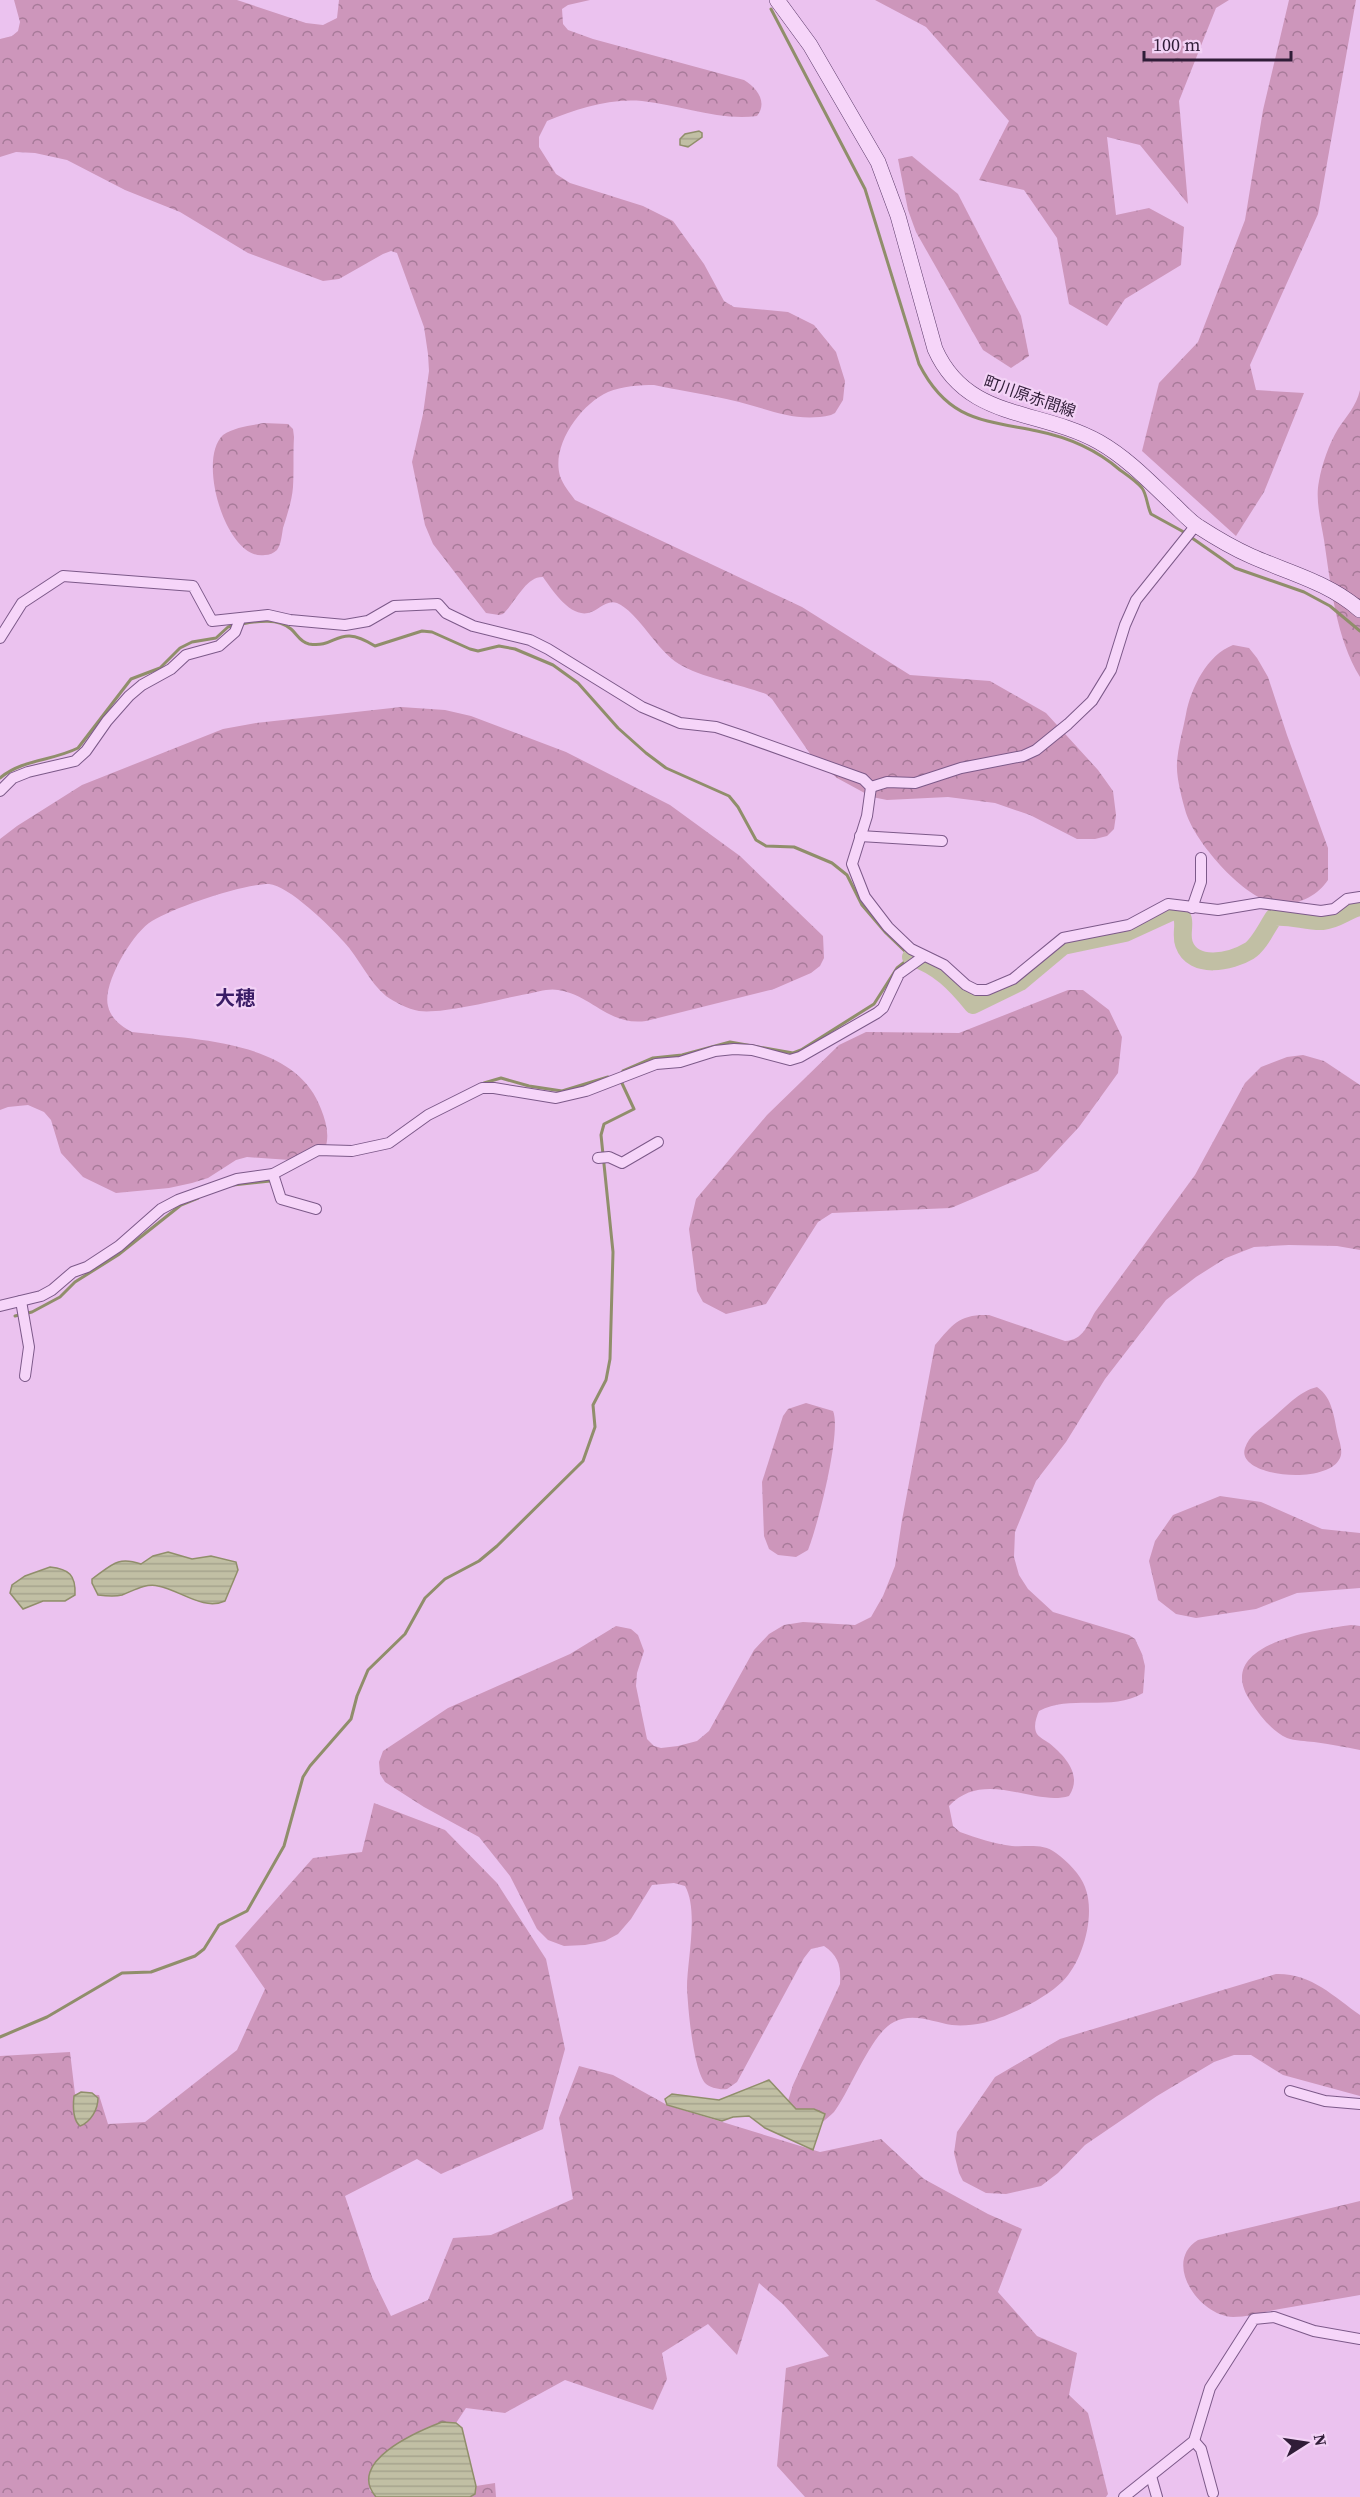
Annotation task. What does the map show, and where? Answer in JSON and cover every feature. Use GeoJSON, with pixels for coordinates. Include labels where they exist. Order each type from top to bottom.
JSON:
{"type":"FeatureCollection","features":[{"type":"Feature","properties":{"kind":"main road","name":"町川原赤間線"},"geometry":{"type":"LineString","coordinates":[[777,0],[810,45],[878,162],[898,216],[935,349],[948,374],[974,397],[1071,428],[1117,453],[1196,525],[1252,557],[1321,584],[1360,610]]}},
{"type":"Feature","properties":{"kind":"street"},"geometry":{"type":"LineString","coordinates":[[872,787],[887,782],[915,783],[961,768],[1023,756],[1036,750],[1092,701],[1111,670],[1125,625],[1136,600],[1196,525]]}},
{"type":"Feature","properties":{"kind":"street"},"geometry":{"type":"LineString","coordinates":[[0,638],[22,603],[63,576],[193,586],[212,621],[268,615],[345,625],[368,621],[394,606],[438,604],[447,613],[473,626],[530,640],[548,649],[642,707],[680,723],[716,728],[753,739],[850,773],[863,779],[872,787]]}},
{"type":"Feature","properties":{"kind":"street"},"geometry":{"type":"LineString","coordinates":[[0,791],[13,778],[28,772],[75,761],[86,752],[107,721],[129,696],[171,669],[186,655],[219,646],[235,632],[240,619]]}},
{"type":"Feature","properties":{"kind":"street"},"geometry":{"type":"LineString","coordinates":[[872,787],[867,816],[852,864],[865,897],[888,927],[910,949],[944,965],[966,985],[976,990],[987,990],[1013,979],[1063,938],[1129,925],[1168,904],[1218,910],[1260,903],[1321,911],[1334,909],[1347,900],[1360,897]]}},
{"type":"Feature","properties":{"kind":"street"},"geometry":{"type":"LineString","coordinates":[[860,836],[942,841]]}},
{"type":"Feature","properties":{"kind":"street"},"geometry":{"type":"LineString","coordinates":[[1192,908],[1201,882],[1201,858]]}},
{"type":"Feature","properties":{"kind":"street"},"geometry":{"type":"LineString","coordinates":[[0,1306],[41,1296],[73,1272],[87,1267],[119,1246],[170,1204],[237,1179],[273,1174],[318,1150],[352,1151],[389,1143],[428,1115],[482,1088],[556,1098],[586,1091],[656,1064],[680,1062],[715,1051],[734,1048],[790,1059],[800,1057],[884,1008],[899,974],[924,956]]}},
{"type":"Feature","properties":{"kind":"street"},"geometry":{"type":"LineString","coordinates":[[598,1158],[609,1157],[622,1162],[658,1142]]}},
{"type":"Feature","properties":{"kind":"street"},"geometry":{"type":"LineString","coordinates":[[273,1174],[281,1199],[316,1209]]}},
{"type":"Feature","properties":{"kind":"street"},"geometry":{"type":"LineString","coordinates":[[21,1301],[29,1347],[25,1376]]}},
{"type":"Feature","properties":{"kind":"street"},"geometry":{"type":"LineString","coordinates":[[1290,2091],[1325,2101],[1360,2104]]}},
{"type":"Feature","properties":{"kind":"street"},"geometry":{"type":"LineString","coordinates":[[1124,2497],[1194,2441],[1210,2388],[1254,2319],[1274,2317],[1314,2331],[1360,2339]]}},
{"type":"Feature","properties":{"kind":"street"},"geometry":{"type":"LineString","coordinates":[[1194,2441],[1201,2449],[1213,2493]]}},
{"type":"Feature","properties":{"kind":"street"},"geometry":{"type":"LineString","coordinates":[[1151,2476],[1157,2497]]}},
{"type":"Feature","properties":{"kind":"green space"},"geometry":{"type":"Polygon","coordinates":[[[14,0],[237,0],[306,23],[323,25],[337,18],[339,0],[590,0],[568,5],[562,9],[563,24],[568,30],[749,83],[760,96],[761,106],[757,116],[714,115],[656,103],[617,101],[582,109],[547,121],[539,137],[539,147],[556,174],[570,183],[643,206],[673,221],[704,264],[724,301],[734,307],[788,312],[814,325],[836,352],[845,381],[843,400],[835,413],[810,418],[790,416],[726,399],[654,385],[613,390],[588,406],[570,427],[560,451],[558,464],[561,479],[575,500],[802,607],[910,675],[990,681],[1046,713],[1098,770],[1113,791],[1116,815],[1114,829],[1107,836],[1077,839],[1030,815],[995,803],[948,797],[887,800],[872,797],[837,778],[813,758],[772,699],[766,694],[709,677],[679,664],[663,650],[632,614],[617,603],[606,604],[588,613],[575,611],[562,601],[543,577],[526,585],[503,614],[486,613],[433,544],[425,525],[412,462],[423,414],[429,371],[428,354],[424,327],[397,253],[391,251],[383,254],[339,279],[323,281],[248,253],[180,212],[125,190],[67,160],[35,153],[16,152],[0,157],[0,39],[12,36],[18,31],[20,22],[14,0]]]}},
{"type":"Feature","properties":{"kind":"green space"},"geometry":{"type":"Polygon","coordinates":[[[875,0],[1229,0],[1216,8],[1179,101],[1188,204],[1140,145],[1107,137],[1116,215],[1149,208],[1184,227],[1181,265],[1125,299],[1107,326],[1069,304],[1057,238],[1024,190],[979,180],[1009,121],[926,27],[875,0]]]}},
{"type":"Feature","properties":{"kind":"green space"},"geometry":{"type":"Polygon","coordinates":[[[1289,0],[1356,0],[1318,214],[1250,365],[1256,390],[1304,393],[1264,492],[1236,536],[1142,451],[1159,383],[1198,342],[1245,220],[1263,110],[1289,0]]]}},
{"type":"Feature","properties":{"kind":"green space"},"geometry":{"type":"Polygon","coordinates":[[[912,156],[958,194],[1021,316],[1029,356],[1011,368],[983,350],[916,232],[908,210],[898,159],[912,156]]]}},
{"type":"Feature","properties":{"kind":"green space"},"geometry":{"type":"Polygon","coordinates":[[[1360,390],[1360,677],[1345,646],[1332,593],[1319,510],[1318,488],[1329,448],[1338,429],[1354,406],[1360,390]]]}},
{"type":"Feature","properties":{"kind":"green space"},"geometry":{"type":"Polygon","coordinates":[[[263,423],[288,424],[293,429],[294,437],[293,487],[290,503],[278,548],[268,555],[251,553],[239,543],[228,527],[214,486],[213,465],[215,448],[223,435],[237,428],[263,423]]]}},
{"type":"Feature","properties":{"kind":"green space"},"geometry":{"type":"Polygon","coordinates":[[[1233,645],[1249,648],[1268,677],[1328,848],[1328,880],[1311,896],[1288,904],[1273,903],[1260,898],[1247,890],[1221,866],[1209,853],[1191,825],[1181,795],[1177,775],[1179,745],[1192,694],[1208,664],[1215,656],[1233,645]]]}},
{"type":"Feature","properties":{"kind":"green space"},"geometry":{"type":"Polygon","coordinates":[[[401,707],[445,710],[471,716],[566,752],[670,805],[740,856],[823,936],[824,958],[820,966],[811,973],[774,989],[646,1021],[621,1019],[570,993],[554,990],[542,990],[457,1008],[419,1011],[401,1005],[386,996],[374,984],[344,942],[320,917],[298,899],[277,886],[257,885],[192,903],[163,915],[144,927],[128,947],[114,972],[107,996],[108,1006],[117,1022],[132,1032],[212,1041],[240,1047],[266,1056],[290,1069],[308,1086],[321,1109],[327,1134],[325,1149],[290,1160],[247,1157],[236,1160],[208,1178],[192,1183],[169,1188],[116,1193],[83,1177],[61,1153],[51,1120],[44,1112],[28,1105],[0,1110],[0,839],[82,785],[223,729],[256,723],[401,707]]]}},
{"type":"Feature","properties":{"kind":"green space"},"geometry":{"type":"Polygon","coordinates":[[[1068,990],[1083,990],[1109,1010],[1122,1037],[1118,1073],[1079,1127],[1038,1171],[951,1208],[832,1213],[818,1222],[766,1304],[726,1314],[703,1302],[697,1291],[689,1229],[696,1199],[767,1115],[839,1045],[866,1032],[959,1033],[1068,990]]]}},
{"type":"Feature","properties":{"kind":"green space"},"geometry":{"type":"Polygon","coordinates":[[[1303,1055],[1324,1061],[1360,1085],[1360,1250],[1337,1246],[1254,1247],[1226,1258],[1166,1300],[1105,1379],[1066,1442],[1036,1481],[1015,1532],[1014,1557],[1019,1575],[1028,1589],[1053,1612],[1129,1635],[1135,1639],[1145,1666],[1143,1693],[1131,1699],[1105,1703],[1065,1704],[1039,1711],[1035,1725],[1037,1734],[1061,1754],[1073,1773],[1073,1788],[1069,1796],[1055,1798],[994,1789],[978,1790],[963,1795],[949,1806],[953,1826],[960,1832],[1005,1845],[1046,1848],[1060,1856],[1077,1873],[1085,1887],[1089,1911],[1086,1937],[1076,1962],[1063,1981],[1055,1988],[1015,2012],[993,2020],[964,2025],[916,2018],[894,2022],[878,2037],[870,2049],[834,2112],[820,2124],[787,2104],[793,2085],[840,1984],[839,1967],[833,1954],[824,1946],[811,1949],[737,2082],[727,2089],[710,2086],[705,2083],[697,2065],[690,2023],[687,1988],[692,1922],[689,1896],[685,1886],[674,1883],[652,1885],[631,1919],[618,1934],[605,1941],[564,1946],[548,1940],[537,1929],[510,1876],[479,1837],[424,1807],[385,1782],[380,1774],[379,1762],[383,1751],[448,1708],[570,1654],[616,1626],[631,1629],[638,1635],[644,1651],[637,1673],[636,1686],[647,1739],[654,1746],[661,1748],[697,1741],[709,1731],[754,1650],[769,1634],[784,1625],[803,1622],[855,1625],[871,1617],[883,1596],[895,1566],[935,1345],[958,1322],[970,1316],[979,1315],[989,1315],[1065,1341],[1080,1335],[1195,1175],[1245,1083],[1261,1067],[1287,1057],[1303,1055]]]}},
{"type":"Feature","properties":{"kind":"green space"},"geometry":{"type":"Polygon","coordinates":[[[1317,1387],[1326,1397],[1332,1409],[1341,1447],[1340,1458],[1332,1467],[1302,1475],[1268,1471],[1254,1466],[1246,1458],[1245,1448],[1252,1436],[1298,1396],[1317,1387]]]}},
{"type":"Feature","properties":{"kind":"green space"},"geometry":{"type":"Polygon","coordinates":[[[806,1403],[833,1411],[835,1422],[831,1458],[817,1522],[808,1550],[796,1557],[778,1555],[769,1549],[764,1536],[762,1482],[783,1416],[788,1409],[806,1403]]]}},
{"type":"Feature","properties":{"kind":"green space"},"geometry":{"type":"Polygon","coordinates":[[[1220,1496],[1261,1502],[1322,1529],[1360,1533],[1360,1588],[1297,1593],[1256,1609],[1196,1618],[1176,1614],[1158,1600],[1149,1561],[1155,1541],[1173,1515],[1220,1496]]]}},
{"type":"Feature","properties":{"kind":"green space"},"geometry":{"type":"Polygon","coordinates":[[[1351,1625],[1360,1626],[1360,1750],[1287,1738],[1267,1723],[1251,1702],[1242,1682],[1245,1666],[1256,1653],[1272,1644],[1293,1636],[1351,1625]]]}},
{"type":"Feature","properties":{"kind":"green space"},"geometry":{"type":"Polygon","coordinates":[[[374,1803],[445,1830],[497,1883],[546,1959],[565,2049],[543,2129],[441,2174],[417,2159],[345,2196],[372,2277],[391,2316],[428,2300],[453,2238],[491,2235],[573,2199],[559,2118],[579,2066],[613,2075],[667,2105],[820,2152],[881,2139],[924,2179],[988,2214],[1022,2229],[998,2292],[1037,2336],[1077,2353],[1069,2395],[1088,2413],[1108,2494],[1106,2497],[805,2497],[777,2466],[786,2368],[829,2356],[784,2305],[759,2283],[737,2355],[708,2324],[662,2353],[667,2379],[653,2410],[565,2380],[505,2413],[466,2408],[456,2423],[442,2422],[369,2489],[376,2497],[0,2497],[0,2056],[70,2052],[75,2094],[99,2095],[108,2124],[145,2122],[237,2050],[265,1989],[235,1946],[313,1858],[362,1852],[374,1803]]]}},
{"type":"Feature","properties":{"kind":"green space"},"geometry":{"type":"Polygon","coordinates":[[[1276,1974],[1300,1977],[1311,1982],[1331,1993],[1360,2015],[1360,2096],[1283,2075],[1251,2055],[1234,2055],[1214,2062],[1157,2096],[1085,2145],[1058,2173],[1041,2186],[1006,2194],[986,2193],[963,2181],[954,2153],[957,2132],[995,2077],[1060,2039],[1276,1974]]]}},
{"type":"Feature","properties":{"kind":"green space"},"geometry":{"type":"Polygon","coordinates":[[[1360,2201],[1360,2295],[1233,2317],[1208,2308],[1189,2286],[1184,2274],[1184,2261],[1188,2250],[1198,2240],[1360,2201]]]}},
{"type":"Feature","properties":{"kind":"green space"},"geometry":{"type":"Polygon","coordinates":[[[495,2483],[496,2497],[470,2497],[475,2494],[476,2486],[495,2483]]]}},
{"type":"Feature","properties":{"kind":"shaded area"},"geometry":{"type":"Polygon","coordinates":[[[699,131],[702,137],[688,147],[680,145],[680,139],[685,134],[699,131]]]}},
{"type":"Feature","properties":{"kind":"shaded area"},"geometry":{"type":"Polygon","coordinates":[[[168,1552],[192,1559],[211,1556],[236,1562],[238,1570],[225,1601],[200,1602],[153,1585],[144,1586],[119,1596],[98,1595],[92,1579],[110,1566],[126,1561],[141,1564],[153,1556],[168,1552]]]}},
{"type":"Feature","properties":{"kind":"shaded area"},"geometry":{"type":"Polygon","coordinates":[[[50,1567],[62,1569],[70,1574],[74,1582],[75,1595],[65,1601],[43,1601],[23,1609],[10,1593],[12,1585],[25,1576],[50,1567]]]}},
{"type":"Feature","properties":{"kind":"shaded area"},"geometry":{"type":"Polygon","coordinates":[[[769,2080],[796,2109],[814,2109],[825,2114],[813,2150],[765,2128],[749,2116],[733,2117],[722,2121],[667,2105],[665,2099],[672,2094],[719,2100],[769,2080]]]}},
{"type":"Feature","properties":{"kind":"shaded area"},"geometry":{"type":"Polygon","coordinates":[[[81,2092],[92,2093],[98,2098],[93,2115],[80,2126],[75,2116],[74,2096],[81,2092]]]}},
{"type":"Feature","properties":{"kind":"shaded area"},"geometry":{"type":"Polygon","coordinates":[[[442,2422],[456,2423],[462,2428],[476,2486],[475,2494],[470,2497],[376,2497],[369,2484],[370,2472],[377,2461],[402,2441],[442,2422]]]}},
{"type":"Feature","properties":{"kind":"waterway"},"geometry":{"type":"LineString","coordinates":[[771,9],[865,189],[919,364],[930,383],[942,397],[969,415],[1059,437],[1092,450],[1140,485],[1151,514],[1182,531],[1235,568],[1304,592],[1330,606],[1360,631]]}},
{"type":"Feature","properties":{"kind":"waterway"},"geometry":{"type":"LineString","coordinates":[[242,624],[261,621],[280,623],[291,629],[303,642],[319,645],[345,636],[353,636],[375,646],[422,631],[432,632],[470,649],[478,651],[499,646],[515,649],[553,665],[578,683],[618,728],[666,768],[729,796],[738,807],[756,840],[766,846],[794,847],[832,863],[847,875],[862,905],[911,957],[897,968],[874,1004],[801,1050],[793,1053],[730,1042],[682,1055],[653,1058],[623,1071]]}},
{"type":"Feature","properties":{"kind":"waterway"},"geometry":{"type":"LineString","coordinates":[[0,778],[18,767],[78,748],[131,679],[160,668],[180,648],[192,642],[216,638],[228,627],[235,625]]}},
{"type":"Feature","properties":{"kind":"waterway"},"geometry":{"type":"LineString","coordinates":[[911,957],[930,965],[946,976],[973,1005],[1020,982],[1063,946],[1125,933],[1173,911],[1182,916],[1183,940],[1189,952],[1195,958],[1213,961],[1233,958],[1249,951],[1274,917],[1323,921],[1360,907]]}},
{"type":"Feature","properties":{"kind":"waterway"},"geometry":{"type":"LineString","coordinates":[[484,1083],[501,1078],[529,1086],[562,1091],[608,1077]]}},
{"type":"Feature","properties":{"kind":"waterway"},"geometry":{"type":"LineString","coordinates":[[0,2037],[47,2017],[122,1973],[151,1972],[195,1956],[204,1949],[219,1925],[247,1911],[284,1846],[303,1777],[351,1719],[357,1696],[368,1670],[405,1634],[425,1598],[445,1579],[479,1561],[497,1546],[583,1461],[595,1427],[593,1405],[606,1380],[610,1359],[613,1252],[601,1135],[604,1124],[634,1109],[620,1079]]}},
{"type":"Feature","properties":{"kind":"waterway"},"geometry":{"type":"LineString","coordinates":[[233,1185],[270,1181]]}},
{"type":"Feature","properties":{"kind":"waterway"},"geometry":{"type":"LineString","coordinates":[[15,1316],[32,1312],[60,1297],[75,1282],[118,1255],[181,1205],[198,1198]]}},
{"type":"Feature","properties":{"kind":"district","name":"大穂"},"geometry":{"type":"Point","coordinates":[235,998]}}]}
